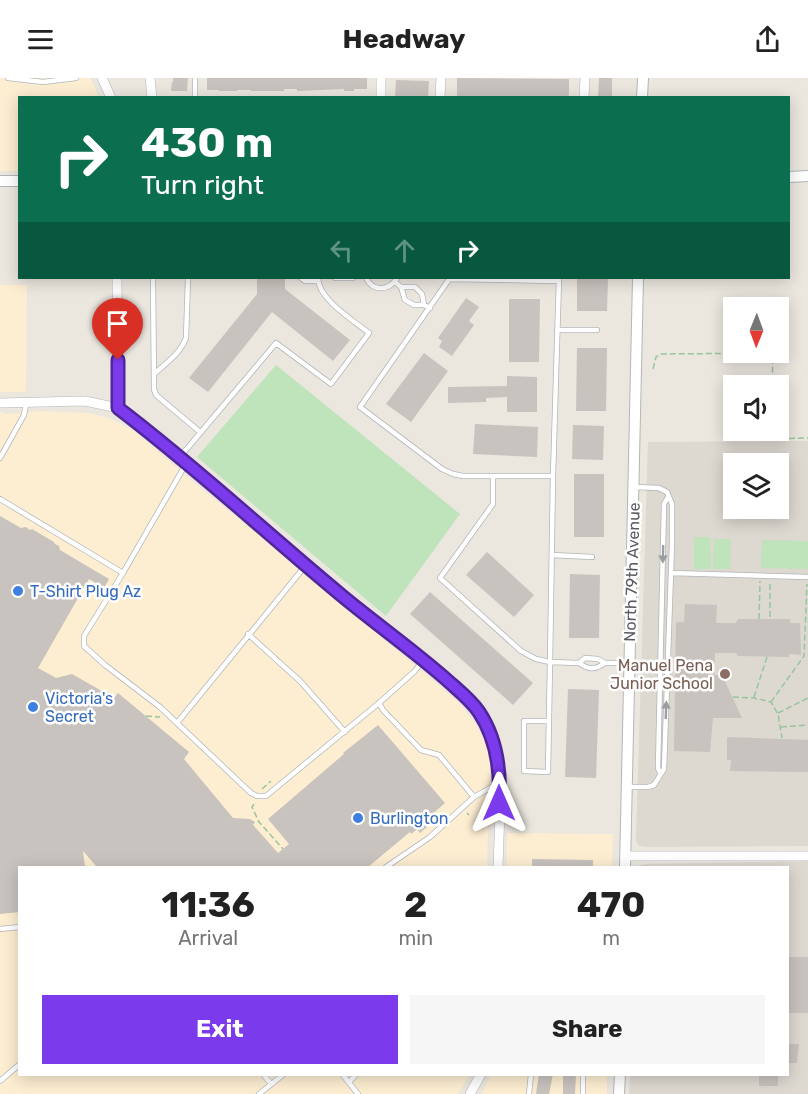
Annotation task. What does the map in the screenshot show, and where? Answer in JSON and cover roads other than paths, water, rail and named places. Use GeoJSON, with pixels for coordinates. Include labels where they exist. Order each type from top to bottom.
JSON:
{"type":"FeatureCollection","features":[{"type":"Feature","properties":{"kind":"street"},"geometry":{"type":"LineString","coordinates":[[102,78],[110,96]]}},
{"type":"Feature","properties":{"kind":"street"},"geometry":{"type":"LineString","coordinates":[[150,78],[152,96]]}},
{"type":"Feature","properties":{"kind":"street"},"geometry":{"type":"LineString","coordinates":[[381,78],[381,96]]}},
{"type":"Feature","properties":{"kind":"street"},"geometry":{"type":"LineString","coordinates":[[440,96],[441,78]]}},
{"type":"Feature","properties":{"kind":"street"},"geometry":{"type":"LineString","coordinates":[[584,96],[585,78]]}},
{"type":"Feature","properties":{"kind":"street"},"geometry":{"type":"LineString","coordinates":[[642,96],[643,78]]}},
{"type":"Feature","properties":{"kind":"street"},"geometry":{"type":"LineString","coordinates":[[790,177],[808,177]]}},
{"type":"Feature","properties":{"kind":"street"},"geometry":{"type":"LineString","coordinates":[[0,182],[18,182]]}},
{"type":"Feature","properties":{"kind":"street"},"geometry":{"type":"LineString","coordinates":[[117,279],[118,408]]}},
{"type":"Feature","properties":{"kind":"street","name":"North 79th Avenue"},"geometry":{"type":"LineString","coordinates":[[625,861],[638,279]]}},
{"type":"Feature","properties":{"kind":"street"},"geometry":{"type":"LineString","coordinates":[[0,403],[85,401],[118,408],[184,460],[306,565],[460,692],[481,714],[497,752],[501,782],[498,866]]}},
{"type":"Feature","properties":{"kind":"street"},"geometry":{"type":"LineString","coordinates":[[625,861],[808,856]]}},
{"type":"Feature","properties":{"kind":"street"},"geometry":{"type":"LineString","coordinates":[[470,1094],[480,1076]]}},
{"type":"Feature","properties":{"kind":"street"},"geometry":{"type":"LineString","coordinates":[[619,1094],[620,1076]]}},
{"type":"Feature","properties":{"kind":"lane"},"geometry":{"type":"LineString","coordinates":[[8,78],[43,82],[76,78]]}},
{"type":"Feature","properties":{"kind":"lane"},"geometry":{"type":"LineString","coordinates":[[195,78],[195,96]]}},
{"type":"Feature","properties":{"kind":"lane"},"geometry":{"type":"LineString","coordinates":[[153,279],[156,395],[200,432]]}},
{"type":"Feature","properties":{"kind":"lane"},"geometry":{"type":"LineString","coordinates":[[154,374],[184,345],[188,279]]}},
{"type":"Feature","properties":{"kind":"lane"},"geometry":{"type":"LineString","coordinates":[[302,279],[305,281],[318,279],[319,286],[331,302],[369,333],[331,384],[276,342],[200,432],[123,573],[84,636],[84,646],[160,707],[251,793],[261,797],[266,796],[345,732],[415,671],[423,660]]}},
{"type":"Feature","properties":{"kind":"lane"},"geometry":{"type":"LineString","coordinates":[[366,279],[377,288],[388,287],[396,280],[405,300],[414,305],[424,304],[430,308]]}},
{"type":"Feature","properties":{"kind":"lane"},"geometry":{"type":"LineString","coordinates":[[449,279],[360,407],[442,469],[453,474],[553,476]]}},
{"type":"Feature","properties":{"kind":"lane"},"geometry":{"type":"LineString","coordinates":[[549,721],[524,721],[524,771],[548,772],[559,279]]}},
{"type":"Feature","properties":{"kind":"lane"},"geometry":{"type":"LineString","coordinates":[[401,287],[415,287],[422,294],[424,304]]}},
{"type":"Feature","properties":{"kind":"lane"},"geometry":{"type":"LineString","coordinates":[[557,330],[597,330]]}},
{"type":"Feature","properties":{"kind":"lane"},"geometry":{"type":"LineString","coordinates":[[0,458],[24,415],[26,403]]}},
{"type":"Feature","properties":{"kind":"lane"},"geometry":{"type":"LineString","coordinates":[[493,476],[494,504],[440,578],[521,651],[550,662],[579,663],[586,668],[597,668],[605,663]]}},
{"type":"Feature","properties":{"kind":"lane"},"geometry":{"type":"LineString","coordinates":[[626,787],[654,785],[664,769],[671,573],[672,504],[667,492],[659,488],[634,487]]}},
{"type":"Feature","properties":{"kind":"lane"},"geometry":{"type":"LineString","coordinates":[[660,773],[658,757],[664,504],[668,497]]}},
{"type":"Feature","properties":{"kind":"lane"},"geometry":{"type":"LineString","coordinates":[[0,499],[123,573]]}},
{"type":"Feature","properties":{"kind":"lane"},"geometry":{"type":"LineString","coordinates":[[552,555],[592,557]]}},
{"type":"Feature","properties":{"kind":"lane"},"geometry":{"type":"LineString","coordinates":[[177,723],[306,565]]}},
{"type":"Feature","properties":{"kind":"lane"},"geometry":{"type":"LineString","coordinates":[[671,573],[808,577]]}},
{"type":"Feature","properties":{"kind":"lane"},"geometry":{"type":"LineString","coordinates":[[248,634],[300,681],[345,732]]}},
{"type":"Feature","properties":{"kind":"lane"},"geometry":{"type":"LineString","coordinates":[[579,663],[585,658],[598,659],[605,663],[630,663]]}},
{"type":"Feature","properties":{"kind":"lane"},"geometry":{"type":"LineString","coordinates":[[379,703],[421,750],[439,755],[474,797]]}},
{"type":"Feature","properties":{"kind":"lane"},"geometry":{"type":"LineString","coordinates":[[387,866],[430,837],[474,797],[501,782]]}},
{"type":"Feature","properties":{"kind":"lane"},"geometry":{"type":"LineString","coordinates":[[0,929],[18,927]]}},
{"type":"Feature","properties":{"kind":"lane"},"geometry":{"type":"LineString","coordinates":[[0,1081],[18,1067]]}},
{"type":"Feature","properties":{"kind":"lane"},"geometry":{"type":"LineString","coordinates":[[264,1076],[271,1084]]}},
{"type":"Feature","properties":{"kind":"lane"},"geometry":{"type":"LineString","coordinates":[[259,1094],[281,1076]]}},
{"type":"Feature","properties":{"kind":"lane"},"geometry":{"type":"LineString","coordinates":[[344,1076],[358,1094]]}},
{"type":"Feature","properties":{"kind":"lane"},"geometry":{"type":"LineString","coordinates":[[349,1082],[355,1076]]}},
{"type":"Feature","properties":{"kind":"lane"},"geometry":{"type":"LineString","coordinates":[[528,1094],[531,1076]]}},
{"type":"Feature","properties":{"kind":"lane"},"geometry":{"type":"LineString","coordinates":[[583,1076],[583,1094]]}},
{"type":"Feature","properties":{"kind":"place","name":"T-Shirt Plug Az"},"geometry":{"type":"Point","coordinates":[18,591]}},
{"type":"Feature","properties":{"kind":"place","name":"Manuel Pena Junior School"},"geometry":{"type":"Point","coordinates":[725,674]}},
{"type":"Feature","properties":{"kind":"place","name":"Victoria's Secret"},"geometry":{"type":"Point","coordinates":[33,707]}},
{"type":"Feature","properties":{"kind":"place","name":"Burlington"},"geometry":{"type":"Point","coordinates":[358,818]}}]}
